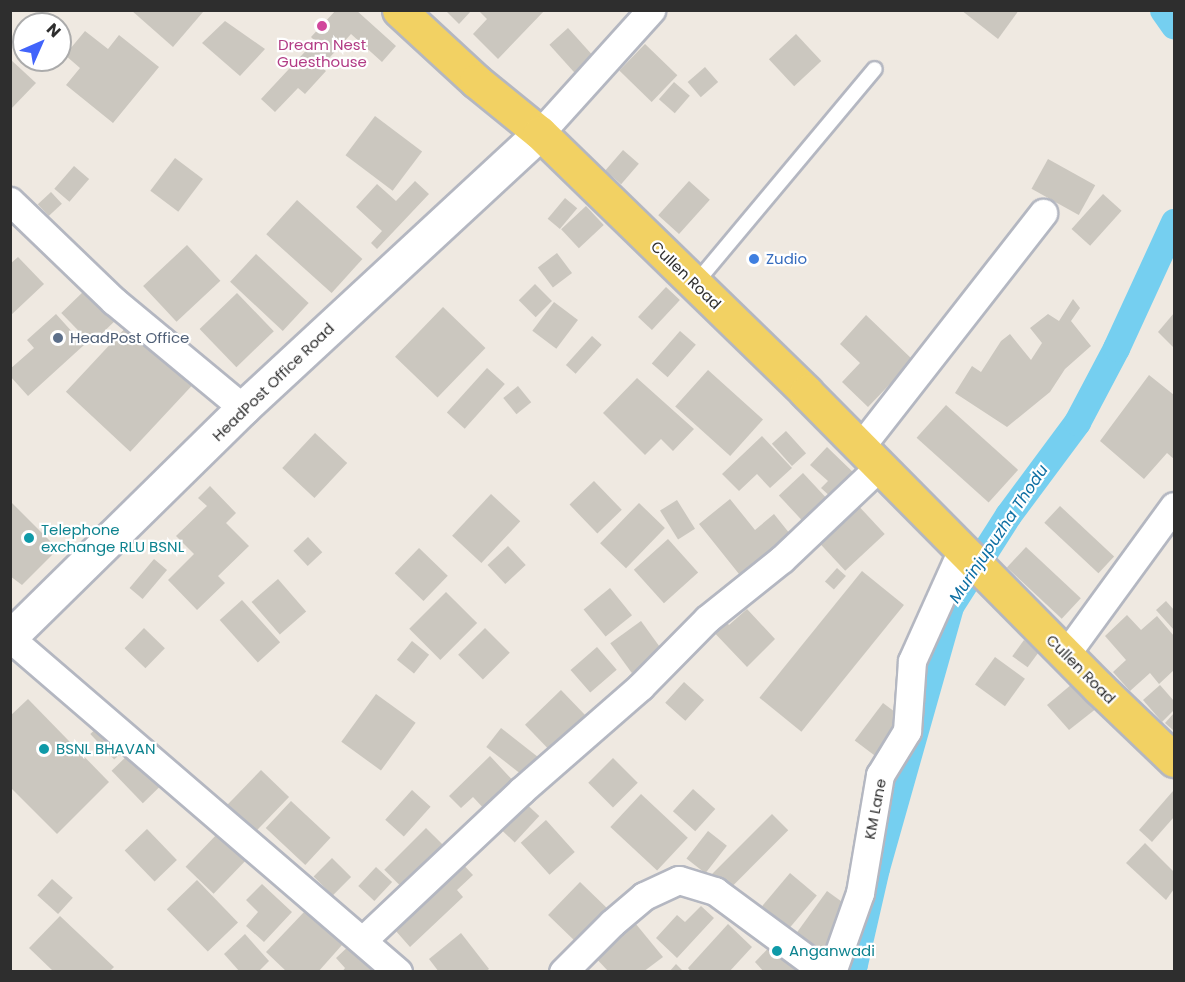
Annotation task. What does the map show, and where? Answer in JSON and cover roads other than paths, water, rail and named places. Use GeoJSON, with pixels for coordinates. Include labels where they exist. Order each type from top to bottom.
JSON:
{"type":"FeatureCollection","features":[{"type":"Feature","properties":{"kind":"main road","name":"Cullen Road"},"geometry":{"type":"LineString","coordinates":[[399,10],[476,81],[540,132],[871,456],[989,578],[1174,760]]}},
{"type":"Feature","properties":{"kind":"main road","name":"HeadPost Office Road"},"geometry":{"type":"LineString","coordinates":[[10,638],[243,408],[540,132]]}},
{"type":"Feature","properties":{"kind":"street"},"geometry":{"type":"LineString","coordinates":[[540,132],[651,10]]}},
{"type":"Feature","properties":{"kind":"street"},"geometry":{"type":"LineString","coordinates":[[10,201],[114,301],[243,408]]}},
{"type":"Feature","properties":{"kind":"street"},"geometry":{"type":"LineString","coordinates":[[364,939],[522,790],[640,687],[707,619],[782,560],[871,456],[1043,213]]}},
{"type":"Feature","properties":{"kind":"street"},"geometry":{"type":"LineString","coordinates":[[1066,654],[1174,506]]}},
{"type":"Feature","properties":{"kind":"street","name":"KM Lane"},"geometry":{"type":"LineString","coordinates":[[832,972],[860,893],[880,775],[907,732],[912,661],[962,550]]}},
{"type":"Feature","properties":{"kind":"street"},"geometry":{"type":"LineString","coordinates":[[10,638],[364,939],[399,972]]}},
{"type":"Feature","properties":{"kind":"street"},"geometry":{"type":"LineString","coordinates":[[563,972],[612,923],[644,896],[679,880],[715,891],[825,972]]}},
{"type":"Feature","properties":{"kind":"lane"},"geometry":{"type":"LineString","coordinates":[[695,284],[875,69]]}},
{"type":"Feature","properties":{"kind":"waterway","name":"Murinjupuzha Thodu"},"geometry":{"type":"LineString","coordinates":[[1163,10],[1174,26]]}},
{"type":"Feature","properties":{"kind":"waterway","name":"Murinjupuzha Thodu"},"geometry":{"type":"LineString","coordinates":[[849,972],[854,964],[876,868],[950,606],[1008,515],[1077,422],[1116,348],[1174,222]]}},
{"type":"Feature","properties":{"kind":"place","name":"Dream Nest Guesthouse"},"geometry":{"type":"Point","coordinates":[322,26]}},
{"type":"Feature","properties":{"kind":"place","name":"Zudio"},"geometry":{"type":"Point","coordinates":[754,259]}},
{"type":"Feature","properties":{"kind":"place","name":"HeadPost Office"},"geometry":{"type":"Point","coordinates":[58,338]}},
{"type":"Feature","properties":{"kind":"place","name":"Telephone exchange RLU BSNL"},"geometry":{"type":"Point","coordinates":[29,538]}},
{"type":"Feature","properties":{"kind":"place","name":"BSNL BHAVAN"},"geometry":{"type":"Point","coordinates":[44,749]}},
{"type":"Feature","properties":{"kind":"place","name":"Anganwadi"},"geometry":{"type":"Point","coordinates":[777,951]}}]}
